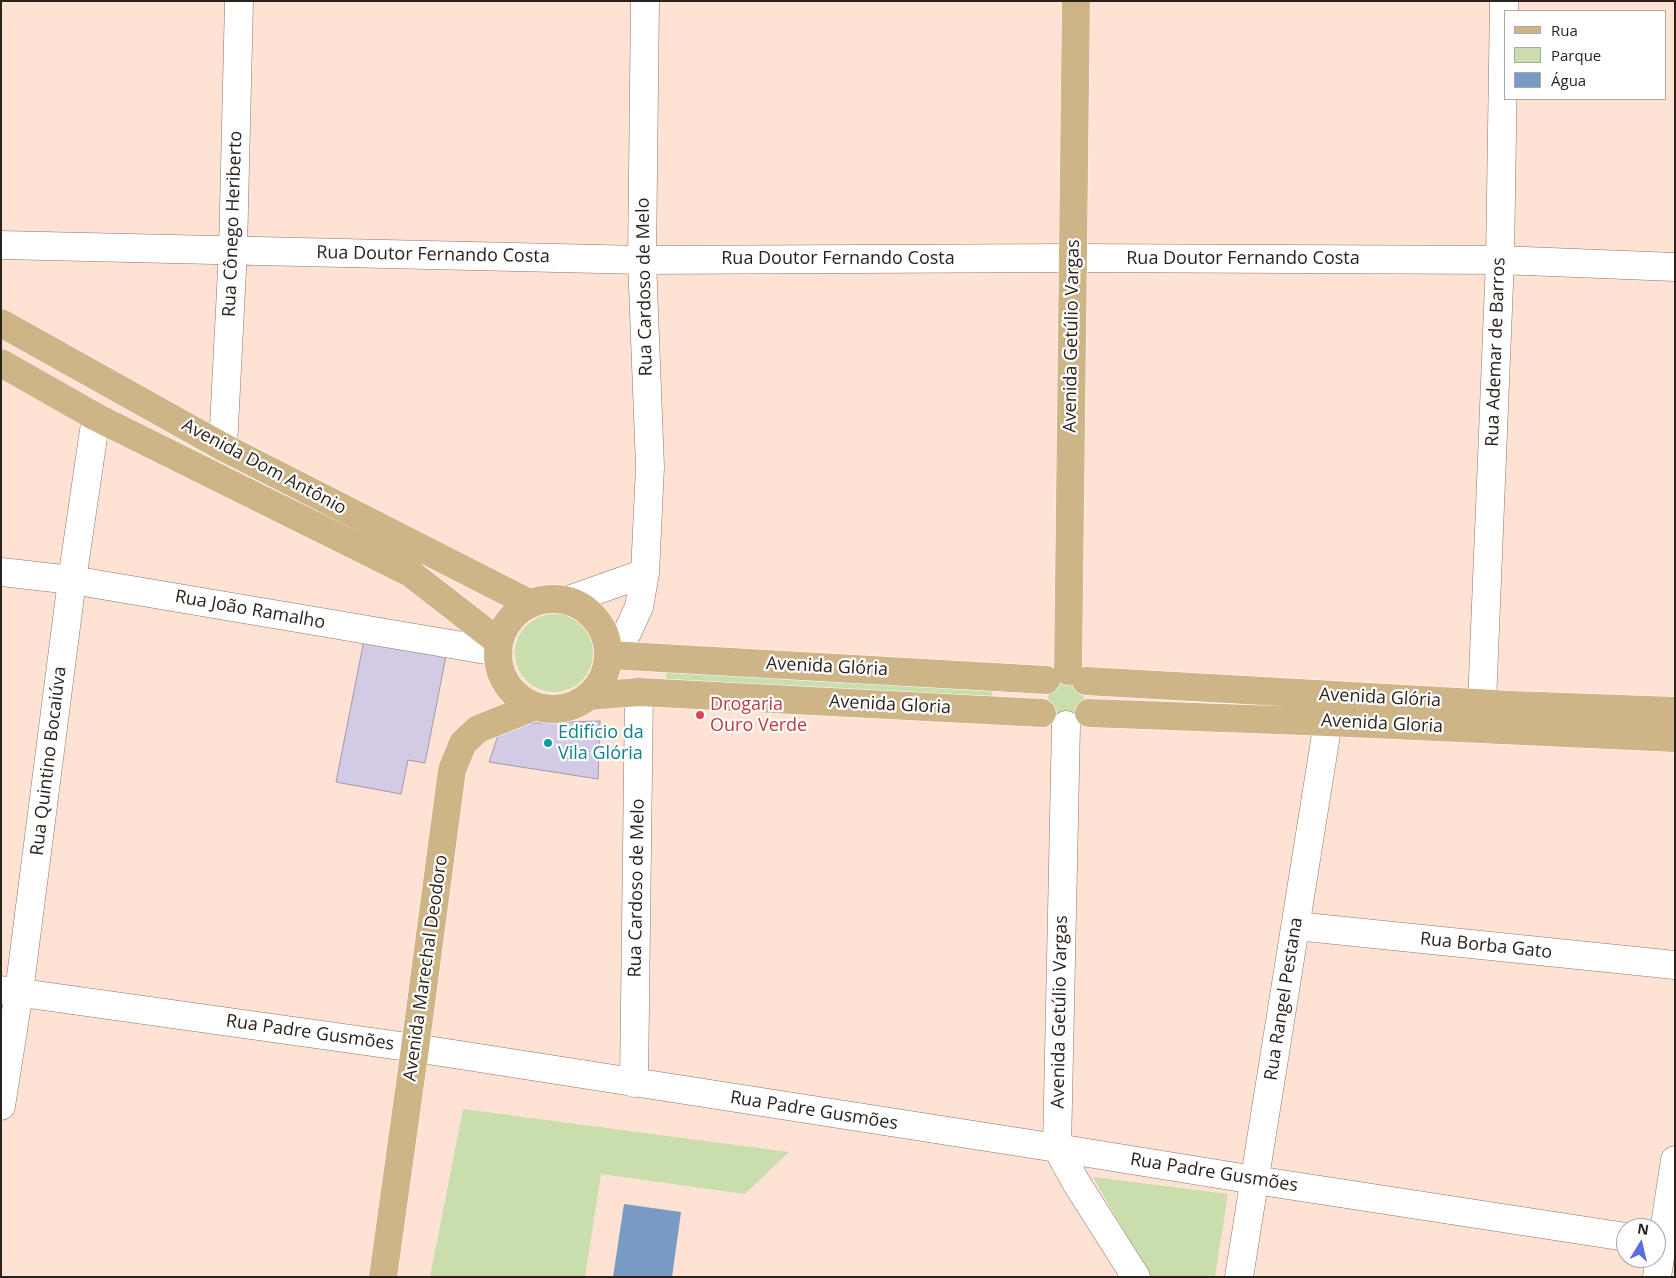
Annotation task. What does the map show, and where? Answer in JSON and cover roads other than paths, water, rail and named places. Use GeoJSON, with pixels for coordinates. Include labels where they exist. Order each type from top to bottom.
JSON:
{"type":"FeatureCollection","features":[{"type":"Feature","properties":{"kind":"main road","name":"Avenida Getúlio Vargas"},"geometry":{"type":"LineString","coordinates":[[1066,677],[1076,1]]}},
{"type":"Feature","properties":{"kind":"main road","name":"Avenida Dom Antônio"},"geometry":{"type":"LineString","coordinates":[[1,323],[223,448],[531,604]]}},
{"type":"Feature","properties":{"kind":"main road","name":"Avenida Dom Antônio"},"geometry":{"type":"LineString","coordinates":[[1,364],[96,417],[410,574],[499,647]]}},
{"type":"Feature","properties":{"kind":"main road"},"geometry":{"type":"LineString","coordinates":[[548,599],[566,601],[582,607],[596,619],[605,635],[608,654],[606,670],[599,684],[589,696],[572,706],[554,709],[536,706],[519,697],[506,683],[500,668],[499,647],[506,626],[517,613],[531,604],[548,599]]}},
{"type":"Feature","properties":{"kind":"main road","name":"Avenida Glória"},"geometry":{"type":"LineString","coordinates":[[608,654],[1066,677],[1482,703],[1675,711]]}},
{"type":"Feature","properties":{"kind":"main road"},"geometry":{"type":"LineString","coordinates":[[1066,677],[1092,691],[1093,702],[1077,719],[1052,722],[1042,713],[1038,701],[1039,690],[1066,677]]}},
{"type":"Feature","properties":{"kind":"main road","name":"Avenida Gloria"},"geometry":{"type":"LineString","coordinates":[[589,696],[639,692],[1042,713]]}},
{"type":"Feature","properties":{"kind":"main road","name":"Avenida Marechal Deodoro"},"geometry":{"type":"LineString","coordinates":[[382,1277],[452,770],[463,743],[478,729],[536,706]]}},
{"type":"Feature","properties":{"kind":"main road","name":"Avenida Gloria"},"geometry":{"type":"LineString","coordinates":[[1077,719],[1328,722],[1675,738]]}},
{"type":"Feature","properties":{"kind":"street","name":"Rua Cônego Heriberto"},"geometry":{"type":"LineString","coordinates":[[223,448],[233,250],[239,1]]}},
{"type":"Feature","properties":{"kind":"street","name":"Rua Cardoso de Melo"},"geometry":{"type":"LineString","coordinates":[[608,654],[627,633],[639,607],[644,572],[650,468],[642,260],[645,1]]}},
{"type":"Feature","properties":{"kind":"street","name":"Rua Ademar de Barros"},"geometry":{"type":"LineString","coordinates":[[1482,703],[1500,260],[1504,1]]}},
{"type":"Feature","properties":{"kind":"street","name":"Rua Doutor Fernando Costa"},"geometry":{"type":"LineString","coordinates":[[1,245],[642,260],[1073,258],[1500,260],[1675,267]]}},
{"type":"Feature","properties":{"kind":"street","name":"Rua Quintino Bocaiúva"},"geometry":{"type":"LineString","coordinates":[[1,1106],[10,991],[96,417]]}},
{"type":"Feature","properties":{"kind":"street","name":"Rua João Ramalho"},"geometry":{"type":"LineString","coordinates":[[1,572],[72,580],[499,647]]}},
{"type":"Feature","properties":{"kind":"street"},"geometry":{"type":"LineString","coordinates":[[566,601],[644,572]]}},
{"type":"Feature","properties":{"kind":"street","name":"Rua Cardoso de Melo"},"geometry":{"type":"LineString","coordinates":[[634,1083],[639,692]]}},
{"type":"Feature","properties":{"kind":"street","name":"Avenida Getúlio Vargas"},"geometry":{"type":"LineString","coordinates":[[1057,1148],[1077,719]]}},
{"type":"Feature","properties":{"kind":"street","name":"Rua Rangel Pestana"},"geometry":{"type":"LineString","coordinates":[[1239,1277],[1328,722]]}},
{"type":"Feature","properties":{"kind":"street","name":"Rua Borba Gato"},"geometry":{"type":"LineString","coordinates":[[1296,926],[1675,965]]}},
{"type":"Feature","properties":{"kind":"street","name":"Rua Padre Gusmões"},"geometry":{"type":"LineString","coordinates":[[10,991],[415,1048],[1255,1180],[1616,1234]]}},
{"type":"Feature","properties":{"kind":"street"},"geometry":{"type":"LineString","coordinates":[[1057,1148],[1077,1184],[1136,1277]]}},
{"type":"Feature","properties":{"kind":"street"},"geometry":{"type":"LineString","coordinates":[[1666,1234],[1675,1160]]}},
{"type":"Feature","properties":{"kind":"water"},"geometry":{"type":"Polygon","coordinates":[[[624,1204],[681,1212],[672,1277],[613,1277],[624,1204]]]}},
{"type":"Feature","properties":{"kind":"place","name":"Drogaria Ouro Verde"},"geometry":{"type":"Point","coordinates":[700,715]}},
{"type":"Feature","properties":{"kind":"place","name":"Edifício da Vila Glória"},"geometry":{"type":"Point","coordinates":[548,743]}}]}
